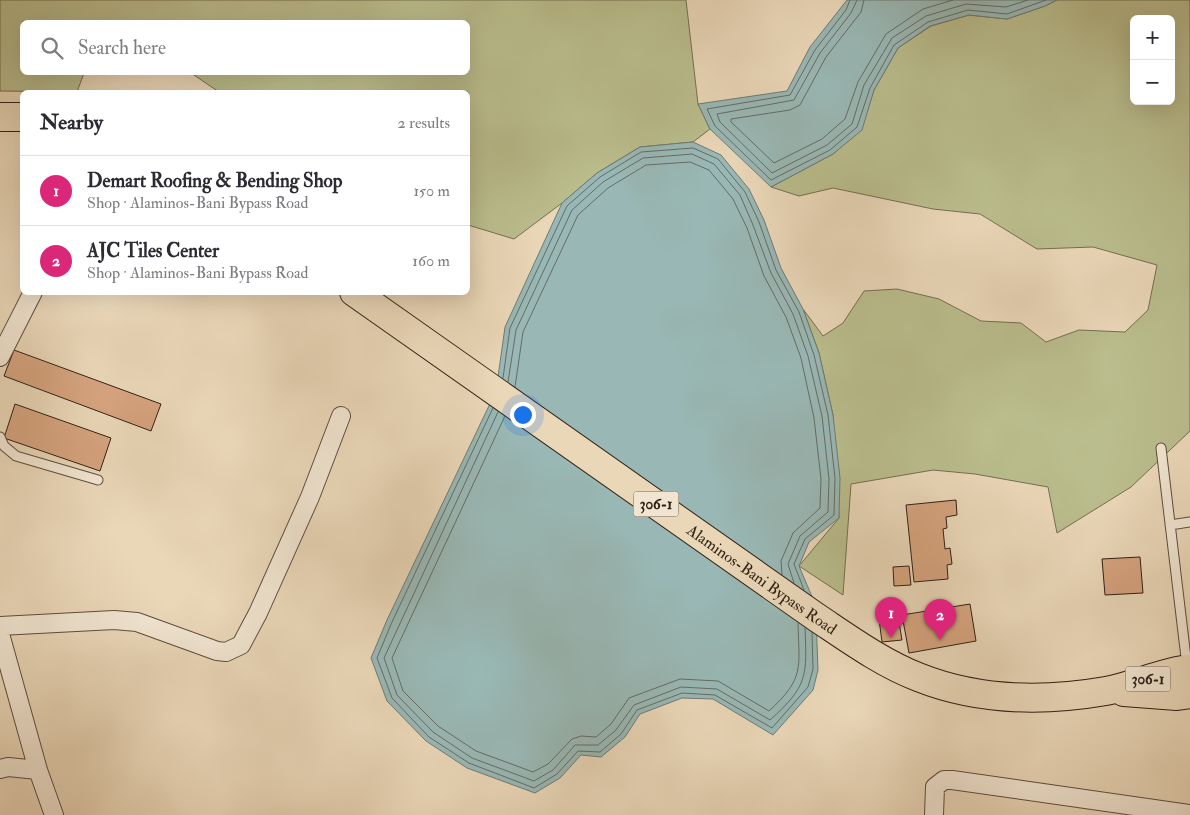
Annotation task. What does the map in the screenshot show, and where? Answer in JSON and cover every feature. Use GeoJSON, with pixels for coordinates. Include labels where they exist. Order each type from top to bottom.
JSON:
{"type":"FeatureCollection","features":[{"type":"Feature","properties":{"kind":"main road"},"geometry":{"type":"LineString","coordinates":[[0,117],[20,116]]}},
{"type":"Feature","properties":{"kind":"main road","name":"Alaminos-Bani Bypass Road"},"geometry":{"type":"LineString","coordinates":[[358,295],[816,618],[871,653],[917,677],[955,689],[988,696],[1020,699],[1107,691],[1189,677]]}},
{"type":"Feature","properties":{"kind":"street"},"geometry":{"type":"LineString","coordinates":[[0,357],[31,295]]}},
{"type":"Feature","properties":{"kind":"street"},"geometry":{"type":"LineString","coordinates":[[0,626],[122,620],[137,622],[218,651],[226,652],[241,645],[258,614],[310,497],[341,416]]}},
{"type":"Feature","properties":{"kind":"street"},"geometry":{"type":"LineString","coordinates":[[0,634],[38,770],[54,815]]}},
{"type":"Feature","properties":{"kind":"street"},"geometry":{"type":"LineString","coordinates":[[0,769],[8,767],[38,770]]}},
{"type":"Feature","properties":{"kind":"street"},"geometry":{"type":"LineString","coordinates":[[934,815],[935,787],[944,780],[1190,814]]}},
{"type":"Feature","properties":{"kind":"lane"},"geometry":{"type":"LineString","coordinates":[[0,438],[4,446],[16,456],[98,480]]}},
{"type":"Feature","properties":{"kind":"lane"},"geometry":{"type":"LineString","coordinates":[[1161,448],[1189,677]]}},
{"type":"Feature","properties":{"kind":"lane"},"geometry":{"type":"LineString","coordinates":[[1170,525],[1190,522]]}},
{"type":"Feature","properties":{"kind":"green space"},"geometry":{"type":"Polygon","coordinates":[[[0,0],[686,0],[698,104],[710,129],[693,142],[640,147],[597,173],[562,203],[514,239],[470,226],[470,90],[216,90],[194,75],[470,75],[470,20],[20,20],[20,75],[83,75],[78,90],[0,91],[0,0]]]}},
{"type":"Feature","properties":{"kind":"green space"},"geometry":{"type":"Polygon","coordinates":[[[1057,0],[1190,0],[1190,431],[1131,487],[1057,533],[1048,487],[975,474],[933,470],[851,484],[843,595],[799,566],[839,518],[833,415],[819,353],[803,309],[823,336],[843,323],[864,291],[897,289],[939,299],[981,321],[1021,323],[1046,342],[1079,330],[1125,332],[1148,310],[1157,265],[1093,247],[1037,249],[980,214],[933,209],[833,188],[799,196],[771,187],[833,154],[861,130],[874,90],[898,48],[931,26],[969,15],[1007,19],[1057,0]]]}},
{"type":"Feature","properties":{"kind":"water"},"geometry":{"type":"Polygon","coordinates":[[[847,0],[1057,0],[1007,19],[969,15],[930,26],[898,48],[874,90],[862,130],[833,154],[771,187],[710,129],[698,104],[787,91],[810,47],[847,0]]]}},
{"type":"Feature","properties":{"kind":"water"},"geometry":{"type":"Polygon","coordinates":[[[693,142],[721,155],[749,189],[764,220],[781,268],[803,309],[819,353],[833,415],[840,478],[839,518],[809,542],[799,566],[813,599],[816,617],[818,670],[813,690],[773,735],[713,699],[682,698],[640,714],[625,737],[601,757],[581,755],[560,778],[535,793],[467,768],[426,741],[387,701],[371,658],[387,620],[496,391],[505,327],[562,203],[597,173],[640,147],[693,142]]]}},
{"type":"Feature","properties":{"kind":"building"},"geometry":{"type":"Polygon","coordinates":[[[14,350],[161,404],[151,431],[4,376],[14,350]]]}},
{"type":"Feature","properties":{"kind":"building"},"geometry":{"type":"Polygon","coordinates":[[[15,404],[111,438],[100,471],[4,438],[15,404]]]}},
{"type":"Feature","properties":{"kind":"building"},"geometry":{"type":"Polygon","coordinates":[[[956,500],[957,515],[946,517],[947,528],[943,529],[945,549],[950,548],[952,564],[947,565],[948,579],[914,582],[906,505],[956,500]]]}},
{"type":"Feature","properties":{"kind":"building"},"geometry":{"type":"Polygon","coordinates":[[[1140,557],[1143,593],[1105,595],[1102,559],[1140,557]]]}},
{"type":"Feature","properties":{"kind":"building"},"geometry":{"type":"Polygon","coordinates":[[[909,566],[911,585],[894,586],[893,567],[909,566]]]}},
{"type":"Feature","properties":{"kind":"building"},"geometry":{"type":"Polygon","coordinates":[[[970,604],[976,641],[909,653],[902,615],[970,604]]]}},
{"type":"Feature","properties":{"kind":"building"},"geometry":{"type":"Polygon","coordinates":[[[898,616],[902,640],[882,642],[879,619],[898,616]]]}},
{"type":"Feature","properties":{"kind":"place","name":"Demart Roofing & Bending Shop"},"geometry":{"type":"Point","coordinates":[891,638]}},
{"type":"Feature","properties":{"kind":"place","name":"AJC Tiles Center"},"geometry":{"type":"Point","coordinates":[940,640]}}]}
